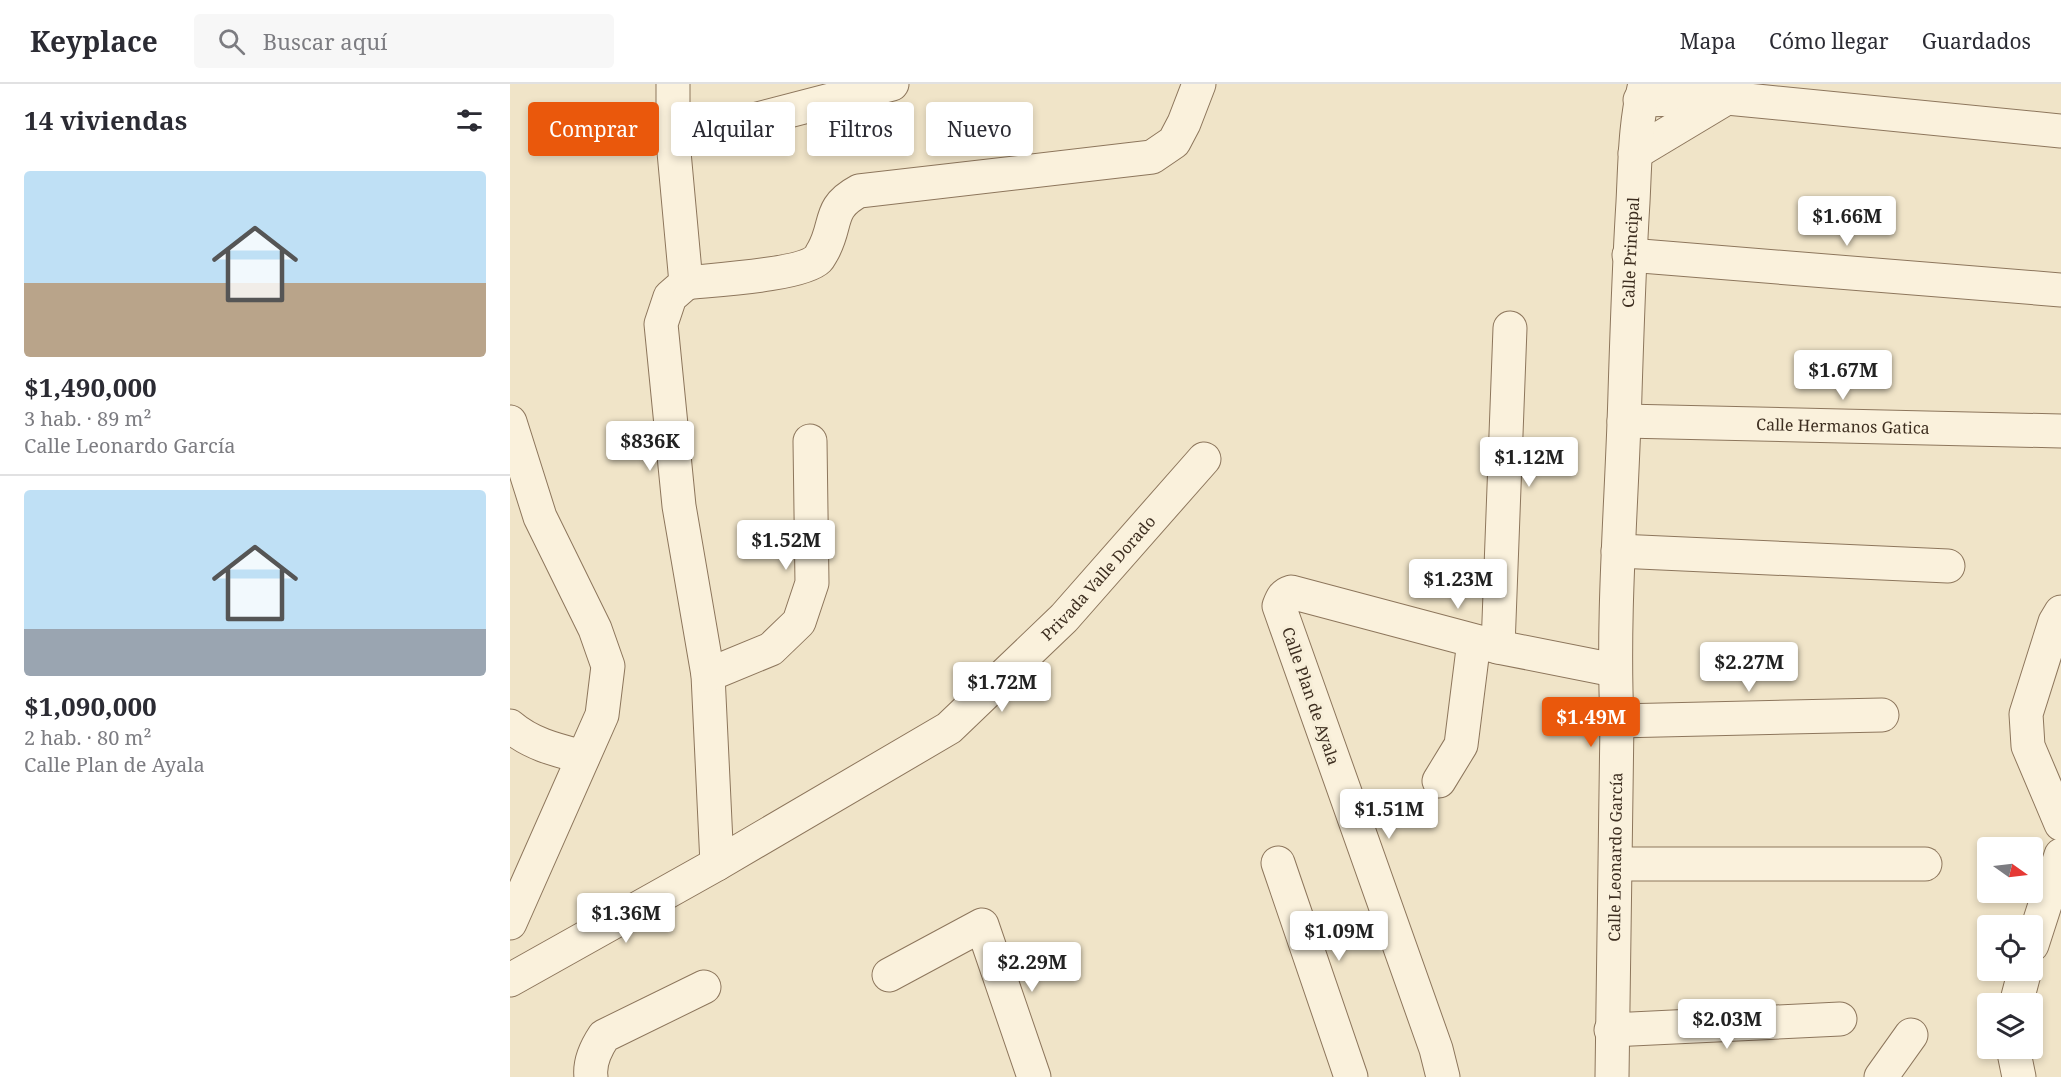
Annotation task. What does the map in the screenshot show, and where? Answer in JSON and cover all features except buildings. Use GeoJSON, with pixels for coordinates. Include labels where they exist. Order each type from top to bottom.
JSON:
{"type":"FeatureCollection","features":[{"type":"Feature","properties":{"kind":"street"},"geometry":{"type":"LineString","coordinates":[[674,84],[674,102]]}},
{"type":"Feature","properties":{"kind":"street"},"geometry":{"type":"LineString","coordinates":[[795,109],[892,84]]}},
{"type":"Feature","properties":{"kind":"street"},"geometry":{"type":"LineString","coordinates":[[717,864],[708,675],[679,506],[661,324],[670,297],[686,283],[797,269],[818,260],[828,242],[835,212],[845,198],[859,191],[1152,157],[1174,142],[1199,84]]}},
{"type":"Feature","properties":{"kind":"street"},"geometry":{"type":"LineString","coordinates":[[1643,92],[1727,98],[2061,131]]}},
{"type":"Feature","properties":{"kind":"street","name":"Calle Principal"},"geometry":{"type":"LineString","coordinates":[[1624,421],[1629,255],[1635,153],[1643,92]]}},
{"type":"Feature","properties":{"kind":"street"},"geometry":{"type":"LineString","coordinates":[[1635,153],[1727,98]]}},
{"type":"Feature","properties":{"kind":"street"},"geometry":{"type":"LineString","coordinates":[[674,156],[686,283]]}},
{"type":"Feature","properties":{"kind":"street"},"geometry":{"type":"LineString","coordinates":[[1629,255],[2061,290]]}},
{"type":"Feature","properties":{"kind":"street"},"geometry":{"type":"LineString","coordinates":[[1438,781],[1461,745],[1486,644],[1510,328]]}},
{"type":"Feature","properties":{"kind":"street","name":"Calle Hermanos Gatica"},"geometry":{"type":"LineString","coordinates":[[1624,421],[2061,431]]}},
{"type":"Feature","properties":{"kind":"street","name":"Calle Leonardo García"},"geometry":{"type":"LineString","coordinates":[[1612,1077],[1617,721],[1614,670],[1624,421]]}},
{"type":"Feature","properties":{"kind":"street"},"geometry":{"type":"LineString","coordinates":[[510,422],[540,517],[595,629],[608,666],[602,715],[510,923]]}},
{"type":"Feature","properties":{"kind":"street"},"geometry":{"type":"LineString","coordinates":[[708,675],[771,649],[799,622],[812,583],[810,441]]}},
{"type":"Feature","properties":{"kind":"street","name":"Privada Valle Dorado"},"geometry":{"type":"LineString","coordinates":[[518,976],[717,864],[949,728],[1064,618],[1204,459]]}},
{"type":"Feature","properties":{"kind":"street"},"geometry":{"type":"LineString","coordinates":[[1618,551],[1948,566]]}},
{"type":"Feature","properties":{"kind":"street","name":"Calle Plan de Ayala"},"geometry":{"type":"LineString","coordinates":[[1443,1077],[1436,1050],[1279,606],[1285,594],[1291,591],[1486,644]]}},
{"type":"Feature","properties":{"kind":"street"},"geometry":{"type":"LineString","coordinates":[[2061,612],[2055,622],[2026,714],[2028,746],[2061,824]]}},
{"type":"Feature","properties":{"kind":"street"},"geometry":{"type":"LineString","coordinates":[[1486,644],[1614,670]]}},
{"type":"Feature","properties":{"kind":"street"},"geometry":{"type":"LineString","coordinates":[[1617,721],[1882,715]]}},
{"type":"Feature","properties":{"kind":"street"},"geometry":{"type":"LineString","coordinates":[[510,726],[524,738],[551,749],[583,757]]}},
{"type":"Feature","properties":{"kind":"street"},"geometry":{"type":"LineString","coordinates":[[2042,915],[2061,855]]}},
{"type":"Feature","properties":{"kind":"street"},"geometry":{"type":"LineString","coordinates":[[1278,863],[1351,1077]]}},
{"type":"Feature","properties":{"kind":"street"},"geometry":{"type":"LineString","coordinates":[[1616,864],[1925,864]]}},
{"type":"Feature","properties":{"kind":"street"},"geometry":{"type":"LineString","coordinates":[[889,975],[982,925],[1034,1077]]}},
{"type":"Feature","properties":{"kind":"street"},"geometry":{"type":"LineString","coordinates":[[510,943],[518,976]]}},
{"type":"Feature","properties":{"kind":"street"},"geometry":{"type":"LineString","coordinates":[[591,1077],[590,1070],[595,1049],[604,1036],[704,987]]}},
{"type":"Feature","properties":{"kind":"street"},"geometry":{"type":"LineString","coordinates":[[1611,1030],[1840,1019]]}},
{"type":"Feature","properties":{"kind":"street"},"geometry":{"type":"LineString","coordinates":[[1881,1077],[1911,1035]]}},
{"type":"Feature","properties":{"kind":"street"},"geometry":{"type":"LineString","coordinates":[[2015,1059],[2019,1077]]}}]}
